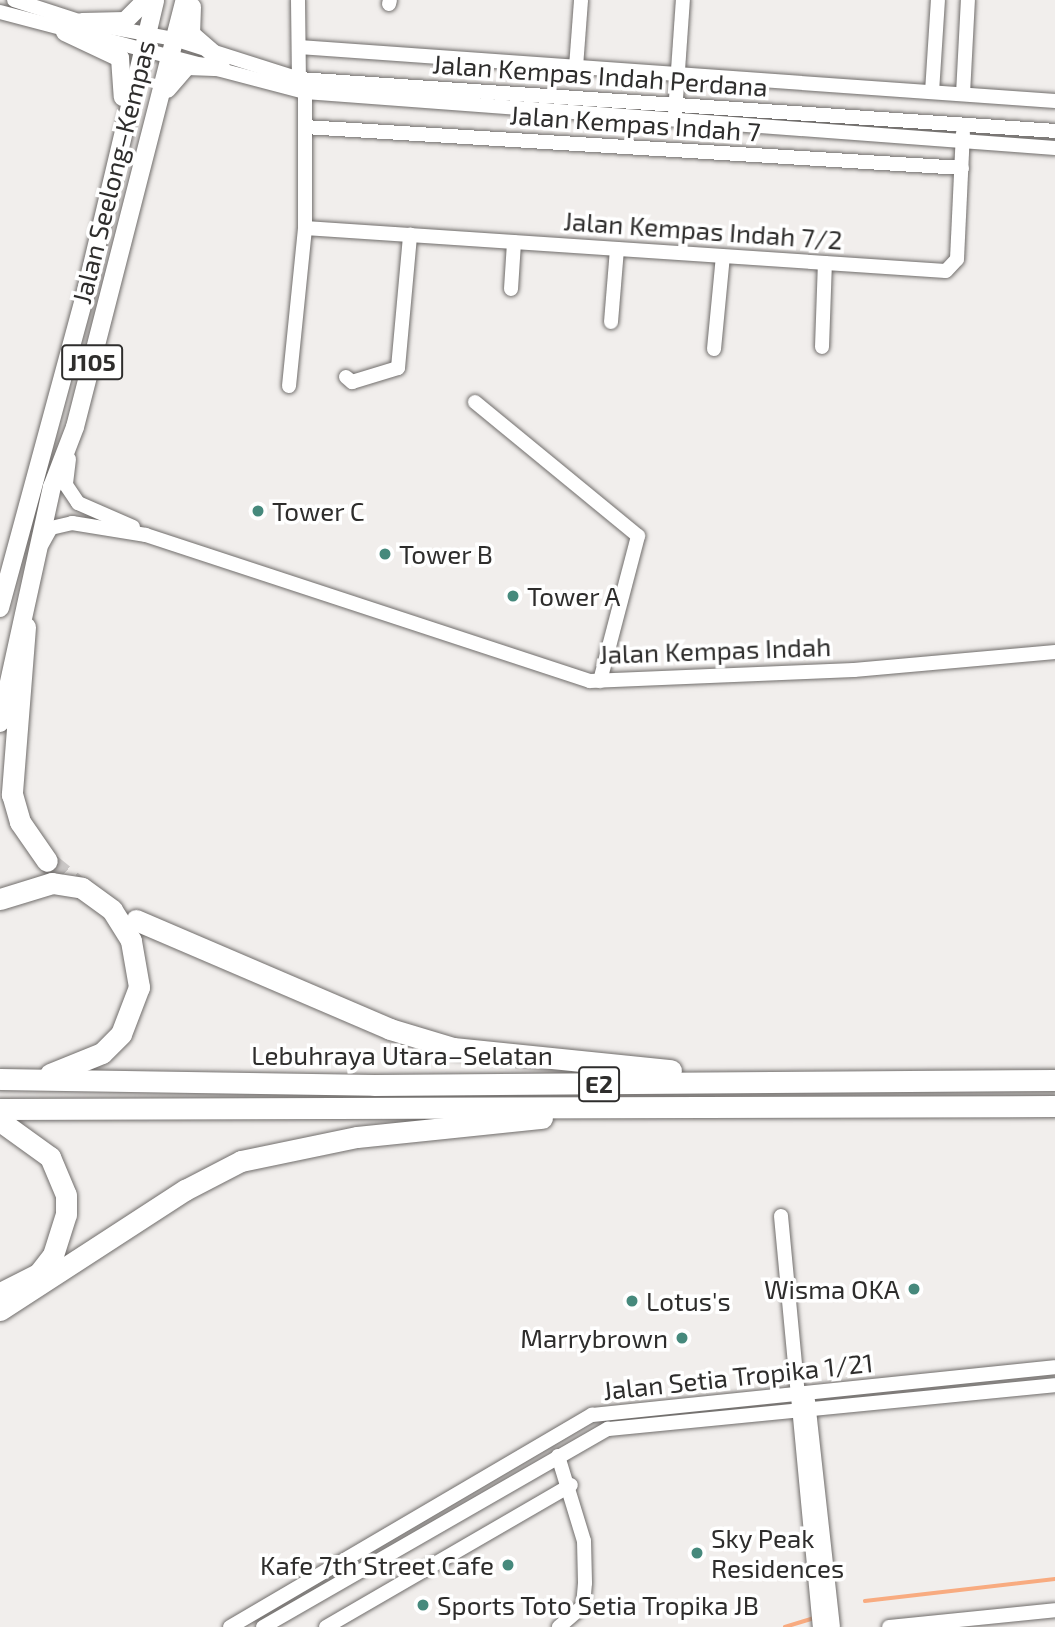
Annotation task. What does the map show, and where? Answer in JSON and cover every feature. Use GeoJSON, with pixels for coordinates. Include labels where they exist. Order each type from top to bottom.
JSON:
{"type":"FeatureCollection","features":[{"type":"Feature","properties":{"kind":"highway"},"geometry":{"type":"LineString","coordinates":[[25,627],[12,794],[20,822],[47,861]]}},
{"type":"Feature","properties":{"kind":"highway"},"geometry":{"type":"LineString","coordinates":[[0,899],[52,884],[82,888],[122,922],[137,966],[136,1000],[121,1034],[102,1053],[41,1077]]}},
{"type":"Feature","properties":{"kind":"highway"},"geometry":{"type":"LineString","coordinates":[[136,920],[390,1029],[453,1048],[578,1065],[825,1082]]}},
{"type":"Feature","properties":{"kind":"highway","name":"Lebuhraya Utara–Selatan"},"geometry":{"type":"LineString","coordinates":[[0,1079],[41,1077],[374,1085],[1055,1080]]}},
{"type":"Feature","properties":{"kind":"highway","name":"Lebuhraya Utara–Selatan"},"geometry":{"type":"LineString","coordinates":[[0,1109],[1055,1106]]}},
{"type":"Feature","properties":{"kind":"highway"},"geometry":{"type":"LineString","coordinates":[[0,1310],[185,1190],[265,1153],[632,1107]]}},
{"type":"Feature","properties":{"kind":"highway"},"geometry":{"type":"LineString","coordinates":[[0,1121],[50,1157],[66,1195],[66,1214],[53,1255],[38,1274],[0,1293]]}},
{"type":"Feature","properties":{"kind":"main road"},"geometry":{"type":"LineString","coordinates":[[82,22],[125,21],[146,0]]}},
{"type":"Feature","properties":{"kind":"main road","name":"Jalan Seelong–Kempas"},"geometry":{"type":"LineString","coordinates":[[0,608],[84,299],[155,0]]}},
{"type":"Feature","properties":{"kind":"main road","name":"Jalan Seelong–Kempas"},"geometry":{"type":"LineString","coordinates":[[0,723],[25,627],[37,554],[75,428],[185,0]]}},
{"type":"Feature","properties":{"kind":"main road"},"geometry":{"type":"LineString","coordinates":[[193,0],[191,34],[217,60]]}},
{"type":"Feature","properties":{"kind":"main road"},"geometry":{"type":"LineString","coordinates":[[65,32],[112,52],[125,66],[92,220],[84,299]]}},
{"type":"Feature","properties":{"kind":"main road"},"geometry":{"type":"LineString","coordinates":[[143,168],[174,76],[187,66],[217,60]]}},
{"type":"Feature","properties":{"kind":"street"},"geometry":{"type":"LineString","coordinates":[[14,0],[302,86]]}},
{"type":"Feature","properties":{"kind":"street"},"geometry":{"type":"LineString","coordinates":[[289,386],[305,228],[305,127],[298,0]]}},
{"type":"Feature","properties":{"kind":"street"},"geometry":{"type":"LineString","coordinates":[[576,67],[580,0]]}},
{"type":"Feature","properties":{"kind":"street"},"geometry":{"type":"LineString","coordinates":[[675,122],[683,0]]}},
{"type":"Feature","properties":{"kind":"street"},"geometry":{"type":"LineString","coordinates":[[932,92],[938,0]]}},
{"type":"Feature","properties":{"kind":"street"},"geometry":{"type":"LineString","coordinates":[[963,94],[968,0]]}},
{"type":"Feature","properties":{"kind":"street"},"geometry":{"type":"LineString","coordinates":[[0,12],[65,32],[146,41]]}},
{"type":"Feature","properties":{"kind":"street"},"geometry":{"type":"LineString","coordinates":[[299,47],[1055,101]]}},
{"type":"Feature","properties":{"kind":"street","name":"Jalan Kempas Indah Perdana"},"geometry":{"type":"LineString","coordinates":[[302,86],[676,104],[1055,131]]}},
{"type":"Feature","properties":{"kind":"street","name":"Jalan Kempas Indah Perdana"},"geometry":{"type":"LineString","coordinates":[[302,86],[675,122],[1055,148]]}},
{"type":"Feature","properties":{"kind":"street","name":"Jalan Kempas Indah 7/2"},"geometry":{"type":"LineString","coordinates":[[305,228],[723,256],[952,268],[962,168],[963,125]]}},
{"type":"Feature","properties":{"kind":"street","name":"Jalan Kempas Indah 7"},"geometry":{"type":"LineString","coordinates":[[305,127],[962,168]]}},
{"type":"Feature","properties":{"kind":"street"},"geometry":{"type":"LineString","coordinates":[[346,377],[352,382],[398,368],[410,235]]}},
{"type":"Feature","properties":{"kind":"street"},"geometry":{"type":"LineString","coordinates":[[511,289],[514,242]]}},
{"type":"Feature","properties":{"kind":"street"},"geometry":{"type":"LineString","coordinates":[[611,322],[617,249]]}},
{"type":"Feature","properties":{"kind":"street"},"geometry":{"type":"LineString","coordinates":[[714,349],[723,256]]}},
{"type":"Feature","properties":{"kind":"street"},"geometry":{"type":"LineString","coordinates":[[822,347],[825,262]]}},
{"type":"Feature","properties":{"kind":"street"},"geometry":{"type":"LineString","coordinates":[[475,402],[638,536],[600,681]]}},
{"type":"Feature","properties":{"kind":"street"},"geometry":{"type":"LineString","coordinates":[[75,428],[69,493],[87,509],[146,535]]}},
{"type":"Feature","properties":{"kind":"street"},"geometry":{"type":"LineString","coordinates":[[37,554],[48,532],[63,524],[146,535]]}},
{"type":"Feature","properties":{"kind":"street","name":"Jalan Kempas Indah"},"geometry":{"type":"LineString","coordinates":[[146,535],[600,681],[854,670],[1055,652]]}},
{"type":"Feature","properties":{"kind":"street"},"geometry":{"type":"LineString","coordinates":[[781,1216],[801,1394],[820,1627]]}},
{"type":"Feature","properties":{"kind":"street","name":"Jalan Setia Tropika 1/21"},"geometry":{"type":"LineString","coordinates":[[230,1627],[592,1415],[1055,1367]]}},
{"type":"Feature","properties":{"kind":"street"},"geometry":{"type":"LineString","coordinates":[[799,1378],[832,1391]]}},
{"type":"Feature","properties":{"kind":"street"},"geometry":{"type":"LineString","coordinates":[[776,1397],[799,1378]]}},
{"type":"Feature","properties":{"kind":"street","name":"Jalan Setia Tropika 1/21"},"geometry":{"type":"LineString","coordinates":[[262,1627],[558,1456],[620,1426],[773,1415],[1055,1385]]}},
{"type":"Feature","properties":{"kind":"street"},"geometry":{"type":"LineString","coordinates":[[804,1439],[836,1408]]}},
{"type":"Feature","properties":{"kind":"street"},"geometry":{"type":"LineString","coordinates":[[773,1415],[791,1425],[804,1439],[833,1627]]}},
{"type":"Feature","properties":{"kind":"street"},"geometry":{"type":"LineString","coordinates":[[558,1456],[571,1485],[584,1541],[585,1595],[578,1612],[559,1627]]}},
{"type":"Feature","properties":{"kind":"street"},"geometry":{"type":"LineString","coordinates":[[326,1627],[571,1485]]}},
{"type":"Feature","properties":{"kind":"street"},"geometry":{"type":"LineString","coordinates":[[230,1627],[250,1622],[262,1627],[264,1614],[285,1594]]}},
{"type":"Feature","properties":{"kind":"street"},"geometry":{"type":"LineString","coordinates":[[888,1627],[1055,1609]]}},
{"type":"Feature","properties":{"kind":"waterway"},"geometry":{"type":"LineString","coordinates":[[865,1601],[1055,1579]]}},
{"type":"Feature","properties":{"kind":"waterway"},"geometry":{"type":"LineString","coordinates":[[785,1627],[815,1618]]}},
{"type":"Feature","properties":{"kind":"tunnel"},"geometry":{"type":"LineString","coordinates":[[47,861],[83,890]]}},
{"type":"Feature","properties":{"kind":"place","name":"Tower C"},"geometry":{"type":"Point","coordinates":[258,511]}},
{"type":"Feature","properties":{"kind":"place","name":"Tower B"},"geometry":{"type":"Point","coordinates":[385,554]}},
{"type":"Feature","properties":{"kind":"place","name":"Tower A"},"geometry":{"type":"Point","coordinates":[513,596]}},
{"type":"Feature","properties":{"kind":"place","name":"Wisma OKA"},"geometry":{"type":"Point","coordinates":[914,1289]}},
{"type":"Feature","properties":{"kind":"place","name":"Lotus's"},"geometry":{"type":"Point","coordinates":[632,1301]}},
{"type":"Feature","properties":{"kind":"place","name":"Marrybrown"},"geometry":{"type":"Point","coordinates":[682,1338]}},
{"type":"Feature","properties":{"kind":"place","name":"Sky Peak Residences"},"geometry":{"type":"Point","coordinates":[697,1553]}},
{"type":"Feature","properties":{"kind":"place","name":"Kafe 7th Street Cafe"},"geometry":{"type":"Point","coordinates":[508,1565]}},
{"type":"Feature","properties":{"kind":"place","name":"Sports Toto Setia Tropika JB"},"geometry":{"type":"Point","coordinates":[423,1605]}}]}
